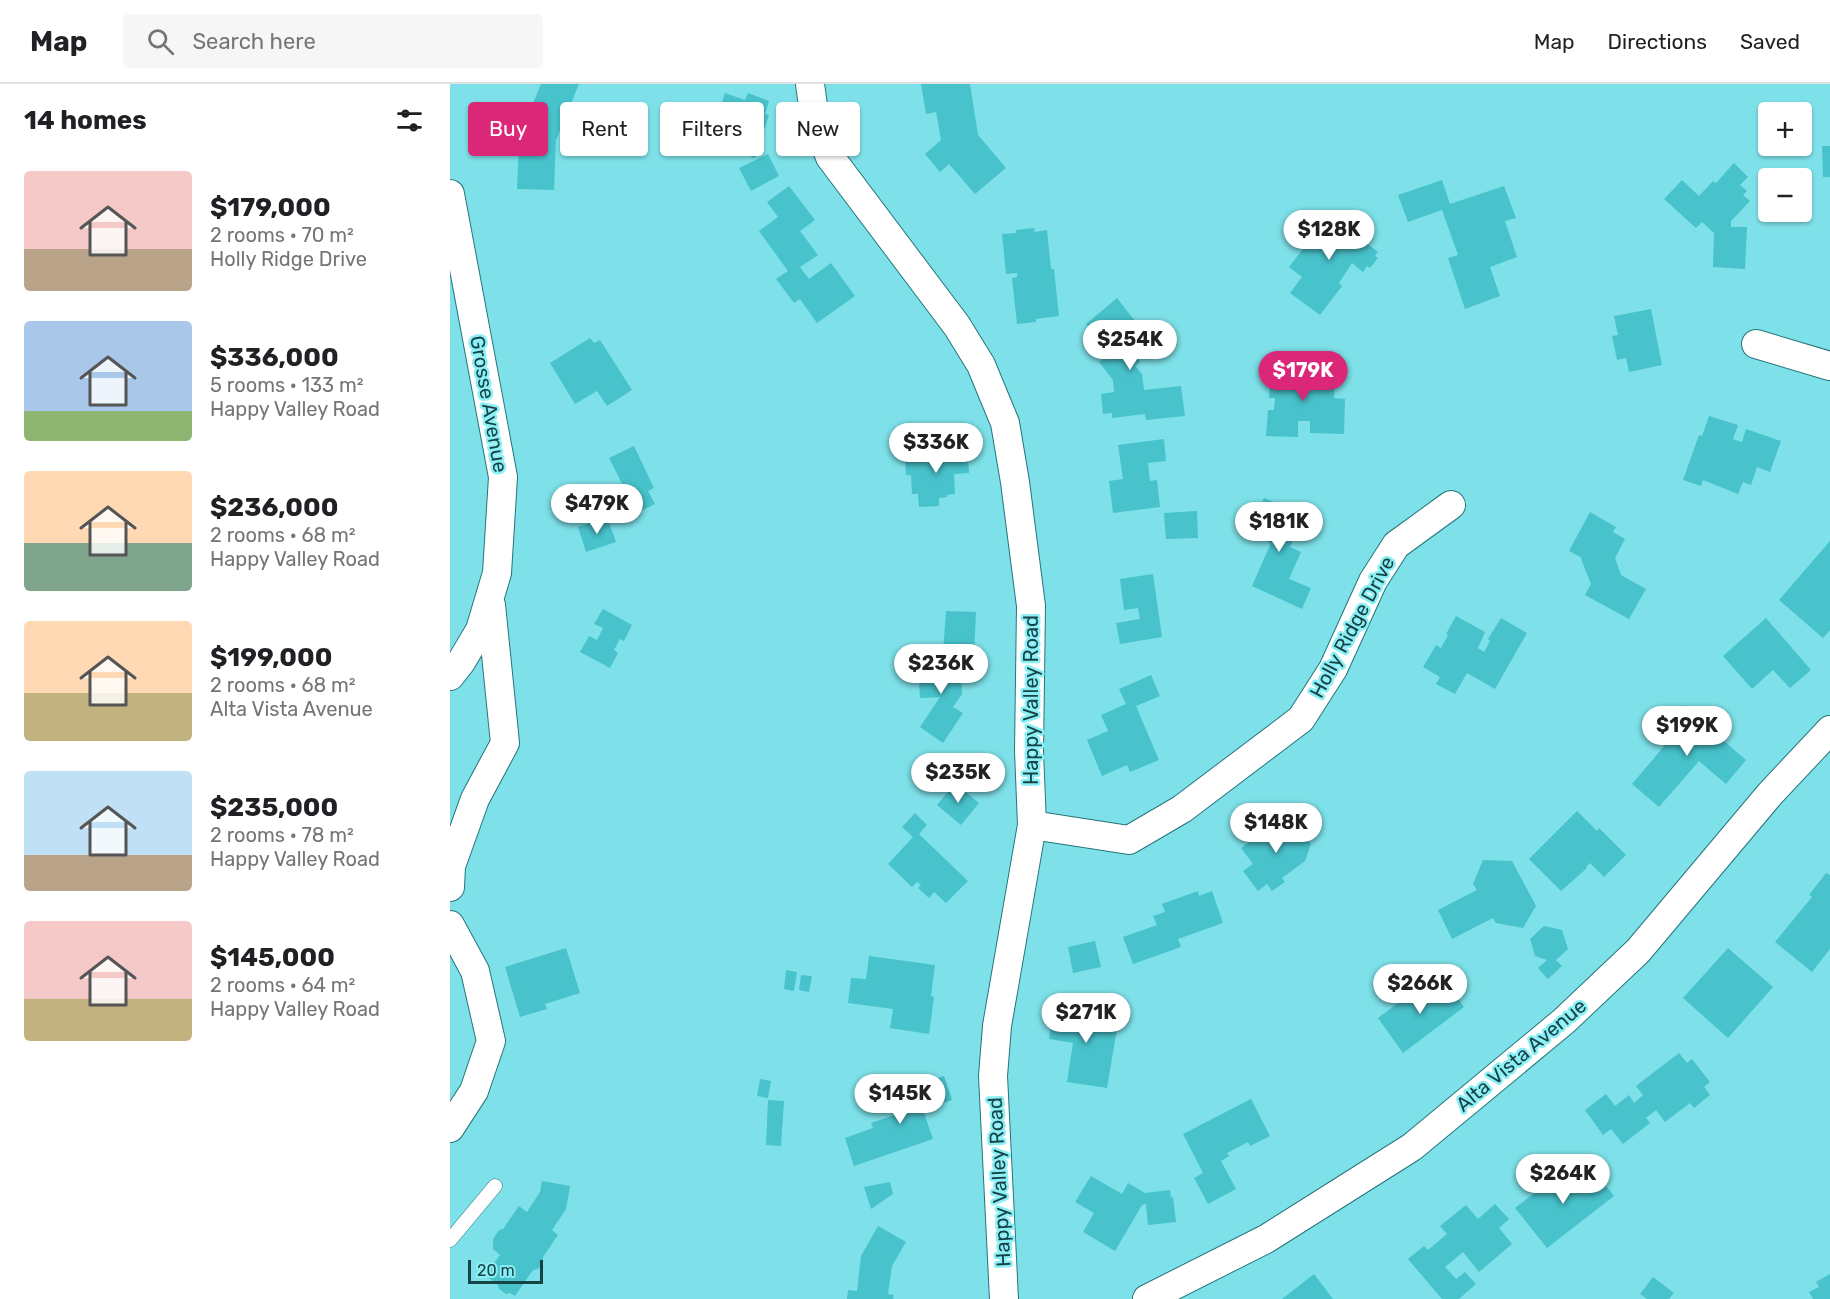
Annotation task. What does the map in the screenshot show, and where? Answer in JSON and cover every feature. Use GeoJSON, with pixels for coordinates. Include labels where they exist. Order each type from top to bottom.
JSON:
{"type":"FeatureCollection","features":[{"type":"Feature","properties":{"kind":"street","name":"Happy Valley Road"},"geometry":{"type":"LineString","coordinates":[[810,84],[815,120],[830,157],[957,326],[981,365],[1005,423],[1015,482],[1031,606],[1029,751],[1032,825],[997,1026],[993,1076],[1004,1299]]}},
{"type":"Feature","properties":{"kind":"street","name":"Grosse Avenue"},"geometry":{"type":"LineString","coordinates":[[450,195],[503,477],[497,573],[480,630],[450,676]]}},
{"type":"Feature","properties":{"kind":"street"},"geometry":{"type":"LineString","coordinates":[[1756,344],[1830,366]]}},
{"type":"Feature","properties":{"kind":"street","name":"Holly Ridge Drive"},"geometry":{"type":"LineString","coordinates":[[1032,825],[1129,840],[1182,809],[1292,726],[1301,719],[1333,669],[1373,581],[1396,545],[1451,505]]}},
{"type":"Feature","properties":{"kind":"street"},"geometry":{"type":"LineString","coordinates":[[450,886],[451,866],[475,799],[505,743],[490,597]]}},
{"type":"Feature","properties":{"kind":"street","name":"Alta Vista Avenue"},"geometry":{"type":"LineString","coordinates":[[1147,1299],[1266,1239],[1412,1147],[1564,1021],[1638,951],[1770,794],[1830,730]]}},
{"type":"Feature","properties":{"kind":"street"},"geometry":{"type":"LineString","coordinates":[[450,925],[475,971],[491,1041],[474,1091],[450,1128]]}},
{"type":"Feature","properties":{"kind":"lane"},"geometry":{"type":"LineString","coordinates":[[450,1240],[495,1186]]}},
{"type":"Feature","properties":{"kind":"building"},"geometry":{"type":"Polygon","coordinates":[[[541,84],[579,84],[572,102],[560,102],[560,130],[556,140],[554,190],[517,189],[518,156],[548,156],[548,102],[534,102],[541,84]]]}},
{"type":"Feature","properties":{"kind":"building"},"geometry":{"type":"Polygon","coordinates":[[[921,84],[970,84],[978,135],[1006,168],[975,194],[949,164],[940,172],[925,154],[941,140],[936,112],[926,114],[921,84]]]}},
{"type":"Feature","properties":{"kind":"building"},"geometry":{"type":"Polygon","coordinates":[[[725,93],[745,100],[748,93],[769,101],[765,114],[769,115],[764,130],[764,102],[722,102],[725,93]]]}},
{"type":"Feature","properties":{"kind":"building"},"geometry":{"type":"Polygon","coordinates":[[[1822,146],[1830,146],[1830,177],[1823,177],[1822,146]]]}},
{"type":"Feature","properties":{"kind":"building"},"geometry":{"type":"Polygon","coordinates":[[[768,154],[779,176],[751,191],[739,168],[768,154]]]}},
{"type":"Feature","properties":{"kind":"building"},"geometry":{"type":"Polygon","coordinates":[[[1734,163],[1748,177],[1740,185],[1747,191],[1743,195],[1750,201],[1731,221],[1731,227],[1747,227],[1745,269],[1713,267],[1714,233],[1702,222],[1696,228],[1664,199],[1682,180],[1699,196],[1713,181],[1716,183],[1734,163]]]}},
{"type":"Feature","properties":{"kind":"building"},"geometry":{"type":"Polygon","coordinates":[[[1442,180],[1450,204],[1504,186],[1516,218],[1505,221],[1517,257],[1490,267],[1500,296],[1465,309],[1448,258],[1458,255],[1442,210],[1408,222],[1398,195],[1442,180]]]}},
{"type":"Feature","properties":{"kind":"building"},"geometry":{"type":"Polygon","coordinates":[[[789,186],[815,220],[800,231],[818,255],[800,267],[809,279],[831,263],[855,296],[817,323],[800,299],[794,303],[776,279],[788,271],[759,231],[778,217],[767,202],[789,186]]]}},
{"type":"Feature","properties":{"kind":"building"},"geometry":{"type":"Polygon","coordinates":[[[1323,212],[1337,223],[1342,216],[1357,227],[1353,233],[1378,252],[1375,256],[1378,258],[1370,268],[1367,266],[1363,272],[1352,263],[1339,283],[1342,286],[1320,315],[1290,293],[1302,277],[1289,267],[1313,236],[1308,232],[1323,212]]]}},
{"type":"Feature","properties":{"kind":"building"},"geometry":{"type":"Polygon","coordinates":[[[1034,228],[1035,232],[1047,230],[1059,316],[1017,324],[1012,278],[1017,277],[1017,273],[1006,274],[1002,234],[1034,228]]]}},
{"type":"Feature","properties":{"kind":"building"},"geometry":{"type":"Polygon","coordinates":[[[1117,298],[1142,330],[1119,348],[1126,356],[1131,351],[1140,362],[1135,366],[1142,374],[1144,390],[1181,386],[1185,416],[1146,420],[1145,414],[1112,418],[1112,413],[1103,414],[1101,394],[1114,392],[1113,380],[1099,362],[1110,353],[1086,324],[1117,298]]]}},
{"type":"Feature","properties":{"kind":"building"},"geometry":{"type":"Polygon","coordinates":[[[1651,309],[1662,365],[1629,372],[1626,358],[1617,360],[1612,336],[1618,335],[1614,316],[1651,309]]]}},
{"type":"Feature","properties":{"kind":"building"},"geometry":{"type":"Polygon","coordinates":[[[590,338],[594,343],[600,340],[632,390],[607,406],[597,391],[575,404],[550,363],[590,338]]]}},
{"type":"Feature","properties":{"kind":"building"},"geometry":{"type":"Polygon","coordinates":[[[1271,359],[1285,360],[1284,364],[1302,365],[1302,369],[1314,369],[1314,378],[1335,378],[1334,398],[1345,399],[1344,434],[1310,433],[1310,421],[1298,421],[1298,437],[1266,436],[1268,410],[1274,410],[1275,398],[1269,398],[1271,359]]]}},
{"type":"Feature","properties":{"kind":"building"},"geometry":{"type":"Polygon","coordinates":[[[1709,416],[1738,425],[1733,439],[1742,442],[1746,429],[1781,441],[1770,472],[1757,467],[1751,485],[1743,482],[1738,494],[1703,480],[1701,486],[1683,480],[1699,435],[1702,436],[1709,416]]]}},
{"type":"Feature","properties":{"kind":"building"},"geometry":{"type":"Polygon","coordinates":[[[1164,439],[1166,461],[1148,463],[1150,481],[1157,480],[1160,507],[1113,513],[1109,481],[1123,479],[1118,445],[1164,439]]]}},
{"type":"Feature","properties":{"kind":"building"},"geometry":{"type":"Polygon","coordinates":[[[967,445],[969,473],[954,474],[955,494],[939,498],[939,506],[919,507],[918,494],[912,494],[911,475],[906,475],[905,456],[942,455],[941,447],[967,445]]]}},
{"type":"Feature","properties":{"kind":"building"},"geometry":{"type":"Polygon","coordinates":[[[634,446],[654,488],[648,491],[655,504],[637,513],[609,458],[634,446]]]}},
{"type":"Feature","properties":{"kind":"building"},"geometry":{"type":"Polygon","coordinates":[[[1264,498],[1304,515],[1290,547],[1301,552],[1289,579],[1311,588],[1302,609],[1252,586],[1271,543],[1249,534],[1264,498]]]}},
{"type":"Feature","properties":{"kind":"building"},"geometry":{"type":"Polygon","coordinates":[[[1197,511],[1198,538],[1166,539],[1164,513],[1197,511]]]}},
{"type":"Feature","properties":{"kind":"building"},"geometry":{"type":"Polygon","coordinates":[[[1590,512],[1616,527],[1613,532],[1625,539],[1615,558],[1621,575],[1646,589],[1629,619],[1585,595],[1591,584],[1582,558],[1569,551],[1590,512]]]}},
{"type":"Feature","properties":{"kind":"building"},"geometry":{"type":"Polygon","coordinates":[[[607,517],[616,542],[586,552],[578,527],[607,517]]]}},
{"type":"Feature","properties":{"kind":"building"},"geometry":{"type":"Polygon","coordinates":[[[1830,541],[1830,630],[1823,638],[1779,600],[1830,541]]]}},
{"type":"Feature","properties":{"kind":"building"},"geometry":{"type":"Polygon","coordinates":[[[1153,574],[1162,637],[1120,644],[1116,623],[1140,619],[1138,608],[1124,610],[1120,579],[1153,574]]]}},
{"type":"Feature","properties":{"kind":"building"},"geometry":{"type":"Polygon","coordinates":[[[603,609],[632,625],[624,641],[620,639],[614,650],[618,653],[610,668],[580,652],[589,636],[597,640],[603,628],[594,624],[603,609]]]}},
{"type":"Feature","properties":{"kind":"building"},"geometry":{"type":"Polygon","coordinates":[[[946,611],[976,612],[974,654],[943,653],[946,611]]]}},
{"type":"Feature","properties":{"kind":"building"},"geometry":{"type":"Polygon","coordinates":[[[1456,616],[1485,632],[1478,648],[1484,652],[1490,641],[1488,639],[1501,618],[1527,633],[1495,689],[1467,673],[1455,694],[1436,684],[1440,677],[1423,667],[1436,645],[1441,648],[1456,616]]]}},
{"type":"Feature","properties":{"kind":"building"},"geometry":{"type":"Polygon","coordinates":[[[1766,618],[1811,670],[1790,688],[1773,670],[1752,689],[1723,656],[1766,618]]]}},
{"type":"Feature","properties":{"kind":"building"},"geometry":{"type":"Polygon","coordinates":[[[960,659],[962,694],[953,707],[963,713],[943,743],[920,727],[940,697],[920,698],[918,661],[960,659]]]}},
{"type":"Feature","properties":{"kind":"building"},"geometry":{"type":"Polygon","coordinates":[[[1151,675],[1160,696],[1136,706],[1159,760],[1130,772],[1127,765],[1102,776],[1087,740],[1108,731],[1101,715],[1126,704],[1119,689],[1151,675]]]}},
{"type":"Feature","properties":{"kind":"building"},"geometry":{"type":"Polygon","coordinates":[[[1682,705],[1746,760],[1726,784],[1699,761],[1659,807],[1632,784],[1671,738],[1662,730],[1682,705]]]}},
{"type":"Feature","properties":{"kind":"building"},"geometry":{"type":"Polygon","coordinates":[[[955,783],[979,803],[961,825],[937,805],[955,783]]]}},
{"type":"Feature","properties":{"kind":"building"},"geometry":{"type":"Polygon","coordinates":[[[1577,811],[1597,831],[1599,828],[1626,855],[1604,877],[1590,863],[1561,891],[1529,859],[1577,811]]]}},
{"type":"Feature","properties":{"kind":"building"},"geometry":{"type":"Polygon","coordinates":[[[915,813],[927,825],[919,834],[968,881],[946,903],[934,892],[929,898],[918,888],[921,885],[917,882],[912,887],[888,864],[913,837],[902,827],[915,813]]]}},
{"type":"Feature","properties":{"kind":"building"},"geometry":{"type":"Polygon","coordinates":[[[1288,819],[1292,824],[1297,820],[1307,834],[1306,838],[1311,844],[1305,861],[1282,878],[1285,882],[1272,891],[1267,884],[1258,891],[1243,871],[1253,864],[1241,848],[1276,823],[1277,825],[1288,819]]]}},
{"type":"Feature","properties":{"kind":"building"},"geometry":{"type":"Polygon","coordinates":[[[1483,860],[1512,861],[1536,906],[1523,928],[1496,923],[1493,918],[1452,939],[1438,910],[1477,890],[1473,884],[1483,860]]]}},
{"type":"Feature","properties":{"kind":"building"},"geometry":{"type":"Polygon","coordinates":[[[1826,873],[1830,875],[1830,949],[1812,972],[1775,942],[1812,897],[1809,895],[1826,873]]]}},
{"type":"Feature","properties":{"kind":"building"},"geometry":{"type":"Polygon","coordinates":[[[1198,891],[1199,896],[1212,891],[1223,923],[1178,939],[1181,947],[1133,964],[1123,937],[1157,925],[1153,916],[1165,912],[1162,904],[1198,891]]]}},
{"type":"Feature","properties":{"kind":"building"},"geometry":{"type":"Polygon","coordinates":[[[1544,926],[1562,930],[1568,949],[1556,960],[1562,966],[1548,979],[1538,968],[1547,960],[1535,956],[1530,939],[1544,926]]]}},
{"type":"Feature","properties":{"kind":"building"},"geometry":{"type":"Polygon","coordinates":[[[1095,941],[1101,967],[1073,973],[1068,947],[1095,941]]]}},
{"type":"Feature","properties":{"kind":"building"},"geometry":{"type":"Polygon","coordinates":[[[566,948],[580,993],[545,1004],[547,1009],[520,1017],[505,967],[566,948]]]}},
{"type":"Feature","properties":{"kind":"building"},"geometry":{"type":"Polygon","coordinates":[[[1728,948],[1773,987],[1728,1038],[1683,998],[1728,948]]]}},
{"type":"Feature","properties":{"kind":"building"},"geometry":{"type":"Polygon","coordinates":[[[869,956],[935,965],[929,1034],[890,1028],[893,1009],[848,1003],[851,978],[866,979],[869,956]]]}},
{"type":"Feature","properties":{"kind":"building"},"geometry":{"type":"Polygon","coordinates":[[[786,970],[797,972],[794,991],[784,989],[786,970]]]}},
{"type":"Feature","properties":{"kind":"building"},"geometry":{"type":"Polygon","coordinates":[[[801,975],[812,976],[809,992],[799,990],[801,975]]]}},
{"type":"Feature","properties":{"kind":"building"},"geometry":{"type":"Polygon","coordinates":[[[1444,980],[1464,1007],[1403,1053],[1378,1018],[1421,986],[1426,993],[1444,980]]]}},
{"type":"Feature","properties":{"kind":"building"},"geometry":{"type":"Polygon","coordinates":[[[1054,1005],[1110,1015],[1108,1028],[1117,1029],[1107,1088],[1067,1082],[1073,1043],[1049,1039],[1054,1005]]]}},
{"type":"Feature","properties":{"kind":"building"},"geometry":{"type":"Polygon","coordinates":[[[1679,1053],[1687,1063],[1692,1059],[1710,1082],[1704,1087],[1710,1095],[1694,1108],[1690,1103],[1665,1122],[1656,1110],[1646,1118],[1650,1123],[1623,1144],[1611,1129],[1603,1135],[1585,1110],[1606,1094],[1615,1106],[1629,1095],[1634,1103],[1643,1095],[1636,1086],[1679,1053]]]}},
{"type":"Feature","properties":{"kind":"building"},"geometry":{"type":"Polygon","coordinates":[[[944,1076],[952,1100],[923,1110],[933,1139],[854,1166],[845,1138],[873,1128],[871,1123],[913,1109],[906,1088],[944,1076]]]}},
{"type":"Feature","properties":{"kind":"building"},"geometry":{"type":"Polygon","coordinates":[[[760,1079],[771,1081],[768,1098],[757,1096],[760,1079]]]}},
{"type":"Feature","properties":{"kind":"building"},"geometry":{"type":"Polygon","coordinates":[[[1251,1099],[1270,1136],[1250,1146],[1248,1142],[1227,1153],[1229,1156],[1221,1161],[1236,1189],[1208,1204],[1194,1178],[1203,1173],[1183,1134],[1251,1099]]]}},
{"type":"Feature","properties":{"kind":"building"},"geometry":{"type":"Polygon","coordinates":[[[768,1100],[784,1101],[781,1146],[766,1145],[768,1100]]]}},
{"type":"Feature","properties":{"kind":"building"},"geometry":{"type":"Polygon","coordinates":[[[1571,1165],[1588,1186],[1599,1177],[1614,1196],[1547,1248],[1515,1208],[1571,1165]]]}},
{"type":"Feature","properties":{"kind":"building"},"geometry":{"type":"Polygon","coordinates":[[[1091,1176],[1122,1194],[1128,1183],[1145,1193],[1170,1190],[1176,1222],[1148,1225],[1146,1204],[1142,1205],[1115,1251],[1083,1232],[1094,1213],[1075,1202],[1091,1176]]]}},
{"type":"Feature","properties":{"kind":"building"},"geometry":{"type":"Polygon","coordinates":[[[542,1181],[570,1186],[566,1209],[552,1230],[558,1235],[543,1257],[543,1262],[538,1269],[533,1270],[515,1296],[510,1293],[506,1294],[485,1275],[500,1255],[493,1249],[493,1239],[519,1206],[527,1212],[540,1192],[542,1181]]]}},
{"type":"Feature","properties":{"kind":"building"},"geometry":{"type":"Polygon","coordinates":[[[890,1182],[893,1194],[871,1209],[864,1187],[890,1182]]]}},
{"type":"Feature","properties":{"kind":"building"},"geometry":{"type":"Polygon","coordinates":[[[1495,1204],[1509,1219],[1499,1228],[1512,1244],[1479,1272],[1463,1252],[1445,1267],[1456,1279],[1465,1272],[1476,1284],[1459,1299],[1442,1299],[1408,1259],[1424,1246],[1428,1250],[1447,1234],[1440,1226],[1466,1205],[1478,1219],[1495,1204]]]}},
{"type":"Feature","properties":{"kind":"building"},"geometry":{"type":"Polygon","coordinates":[[[878,1226],[906,1242],[892,1266],[888,1294],[894,1295],[893,1299],[847,1299],[848,1290],[857,1291],[861,1256],[878,1226]]]}},
{"type":"Feature","properties":{"kind":"building"},"geometry":{"type":"Polygon","coordinates":[[[1314,1274],[1333,1299],[1282,1299],[1314,1274]]]}},
{"type":"Feature","properties":{"kind":"building"},"geometry":{"type":"Polygon","coordinates":[[[1830,1274],[1830,1299],[1813,1299],[1809,1292],[1819,1287],[1816,1282],[1830,1274]]]}},
{"type":"Feature","properties":{"kind":"building"},"geometry":{"type":"Polygon","coordinates":[[[1653,1277],[1674,1293],[1669,1299],[1647,1299],[1640,1294],[1653,1277]]]}}]}
